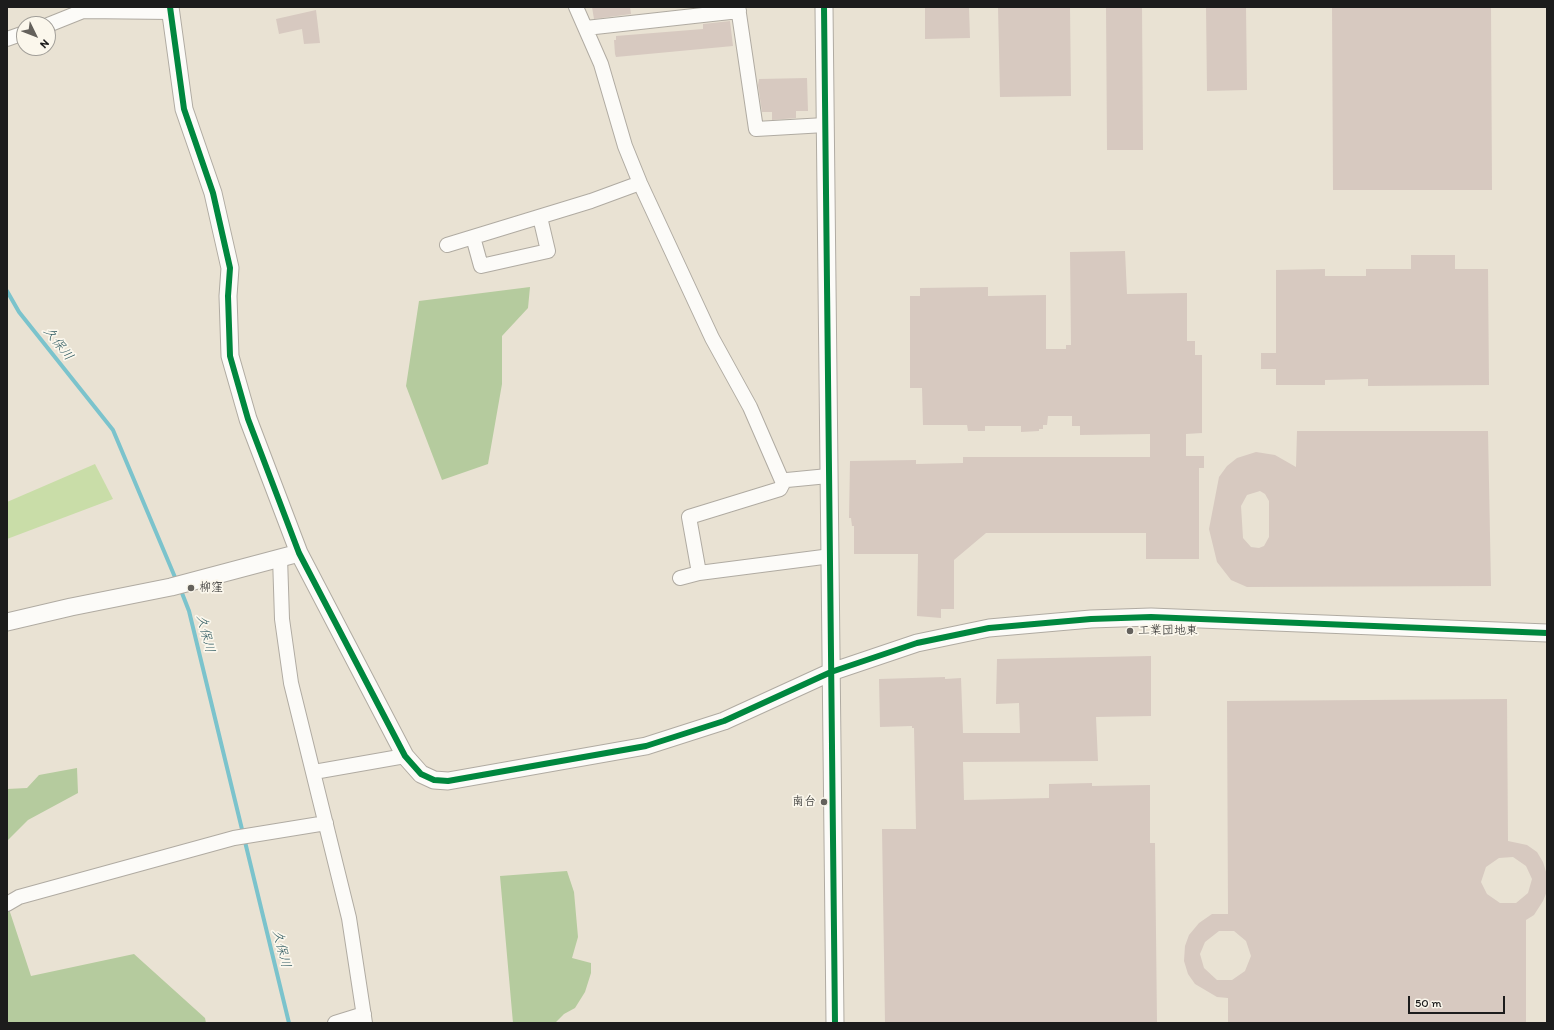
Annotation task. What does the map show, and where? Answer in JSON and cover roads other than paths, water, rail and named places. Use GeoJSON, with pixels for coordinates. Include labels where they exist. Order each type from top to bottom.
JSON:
{"type":"FeatureCollection","features":[{"type":"Feature","properties":{"kind":"street"},"geometry":{"type":"LineString","coordinates":[[576,7],[601,64],[625,146],[640,183],[712,338],[750,407],[783,483]]}},
{"type":"Feature","properties":{"kind":"street"},"geometry":{"type":"LineString","coordinates":[[824,7],[835,1023]]}},
{"type":"Feature","properties":{"kind":"street"},"geometry":{"type":"LineString","coordinates":[[586,28],[739,9],[756,129],[825,125]]}},
{"type":"Feature","properties":{"kind":"street"},"geometry":{"type":"LineString","coordinates":[[56,22],[83,11],[170,10],[184,109],[212,193],[230,268],[228,296],[230,356],[248,420],[299,553],[405,756],[421,774],[434,780],[448,781],[646,746],[724,721],[831,672],[916,643],[944,636],[989,628],[1091,619],[1151,617],[1547,633]]}},
{"type":"Feature","properties":{"kind":"street"},"geometry":{"type":"LineString","coordinates":[[447,244],[540,217],[640,183]]}},
{"type":"Feature","properties":{"kind":"street"},"geometry":{"type":"LineString","coordinates":[[473,236],[481,266],[548,251],[540,217]]}},
{"type":"Feature","properties":{"kind":"street"},"geometry":{"type":"LineString","coordinates":[[699,574],[689,517],[780,489],[783,483],[787,480],[828,476]]}},
{"type":"Feature","properties":{"kind":"street"},"geometry":{"type":"LineString","coordinates":[[7,622],[188,583],[299,553]]}},
{"type":"Feature","properties":{"kind":"street"},"geometry":{"type":"LineString","coordinates":[[680,578],[699,574],[831,556]]}},
{"type":"Feature","properties":{"kind":"street"},"geometry":{"type":"LineString","coordinates":[[280,557],[282,619],[291,683],[349,918],[365,1019],[335,1023]]}},
{"type":"Feature","properties":{"kind":"street"},"geometry":{"type":"LineString","coordinates":[[314,772],[405,756]]}},
{"type":"Feature","properties":{"kind":"street"},"geometry":{"type":"LineString","coordinates":[[7,904],[20,897],[234,838],[326,823]]}},
{"type":"Feature","properties":{"kind":"waterway","name":"久保川"},"geometry":{"type":"LineString","coordinates":[[7,291],[19,312],[113,430],[177,582]]}},
{"type":"Feature","properties":{"kind":"waterway","name":"久保川"},"geometry":{"type":"LineString","coordinates":[[180,588],[189,611],[289,1023]]}},
{"type":"Feature","properties":{"kind":"place","name":"柳窪"},"geometry":{"type":"Point","coordinates":[191,588]}},
{"type":"Feature","properties":{"kind":"place","name":"工業団地東"},"geometry":{"type":"Point","coordinates":[1130,631]}},
{"type":"Feature","properties":{"kind":"place","name":"南台"},"geometry":{"type":"Point","coordinates":[824,802]}}]}
